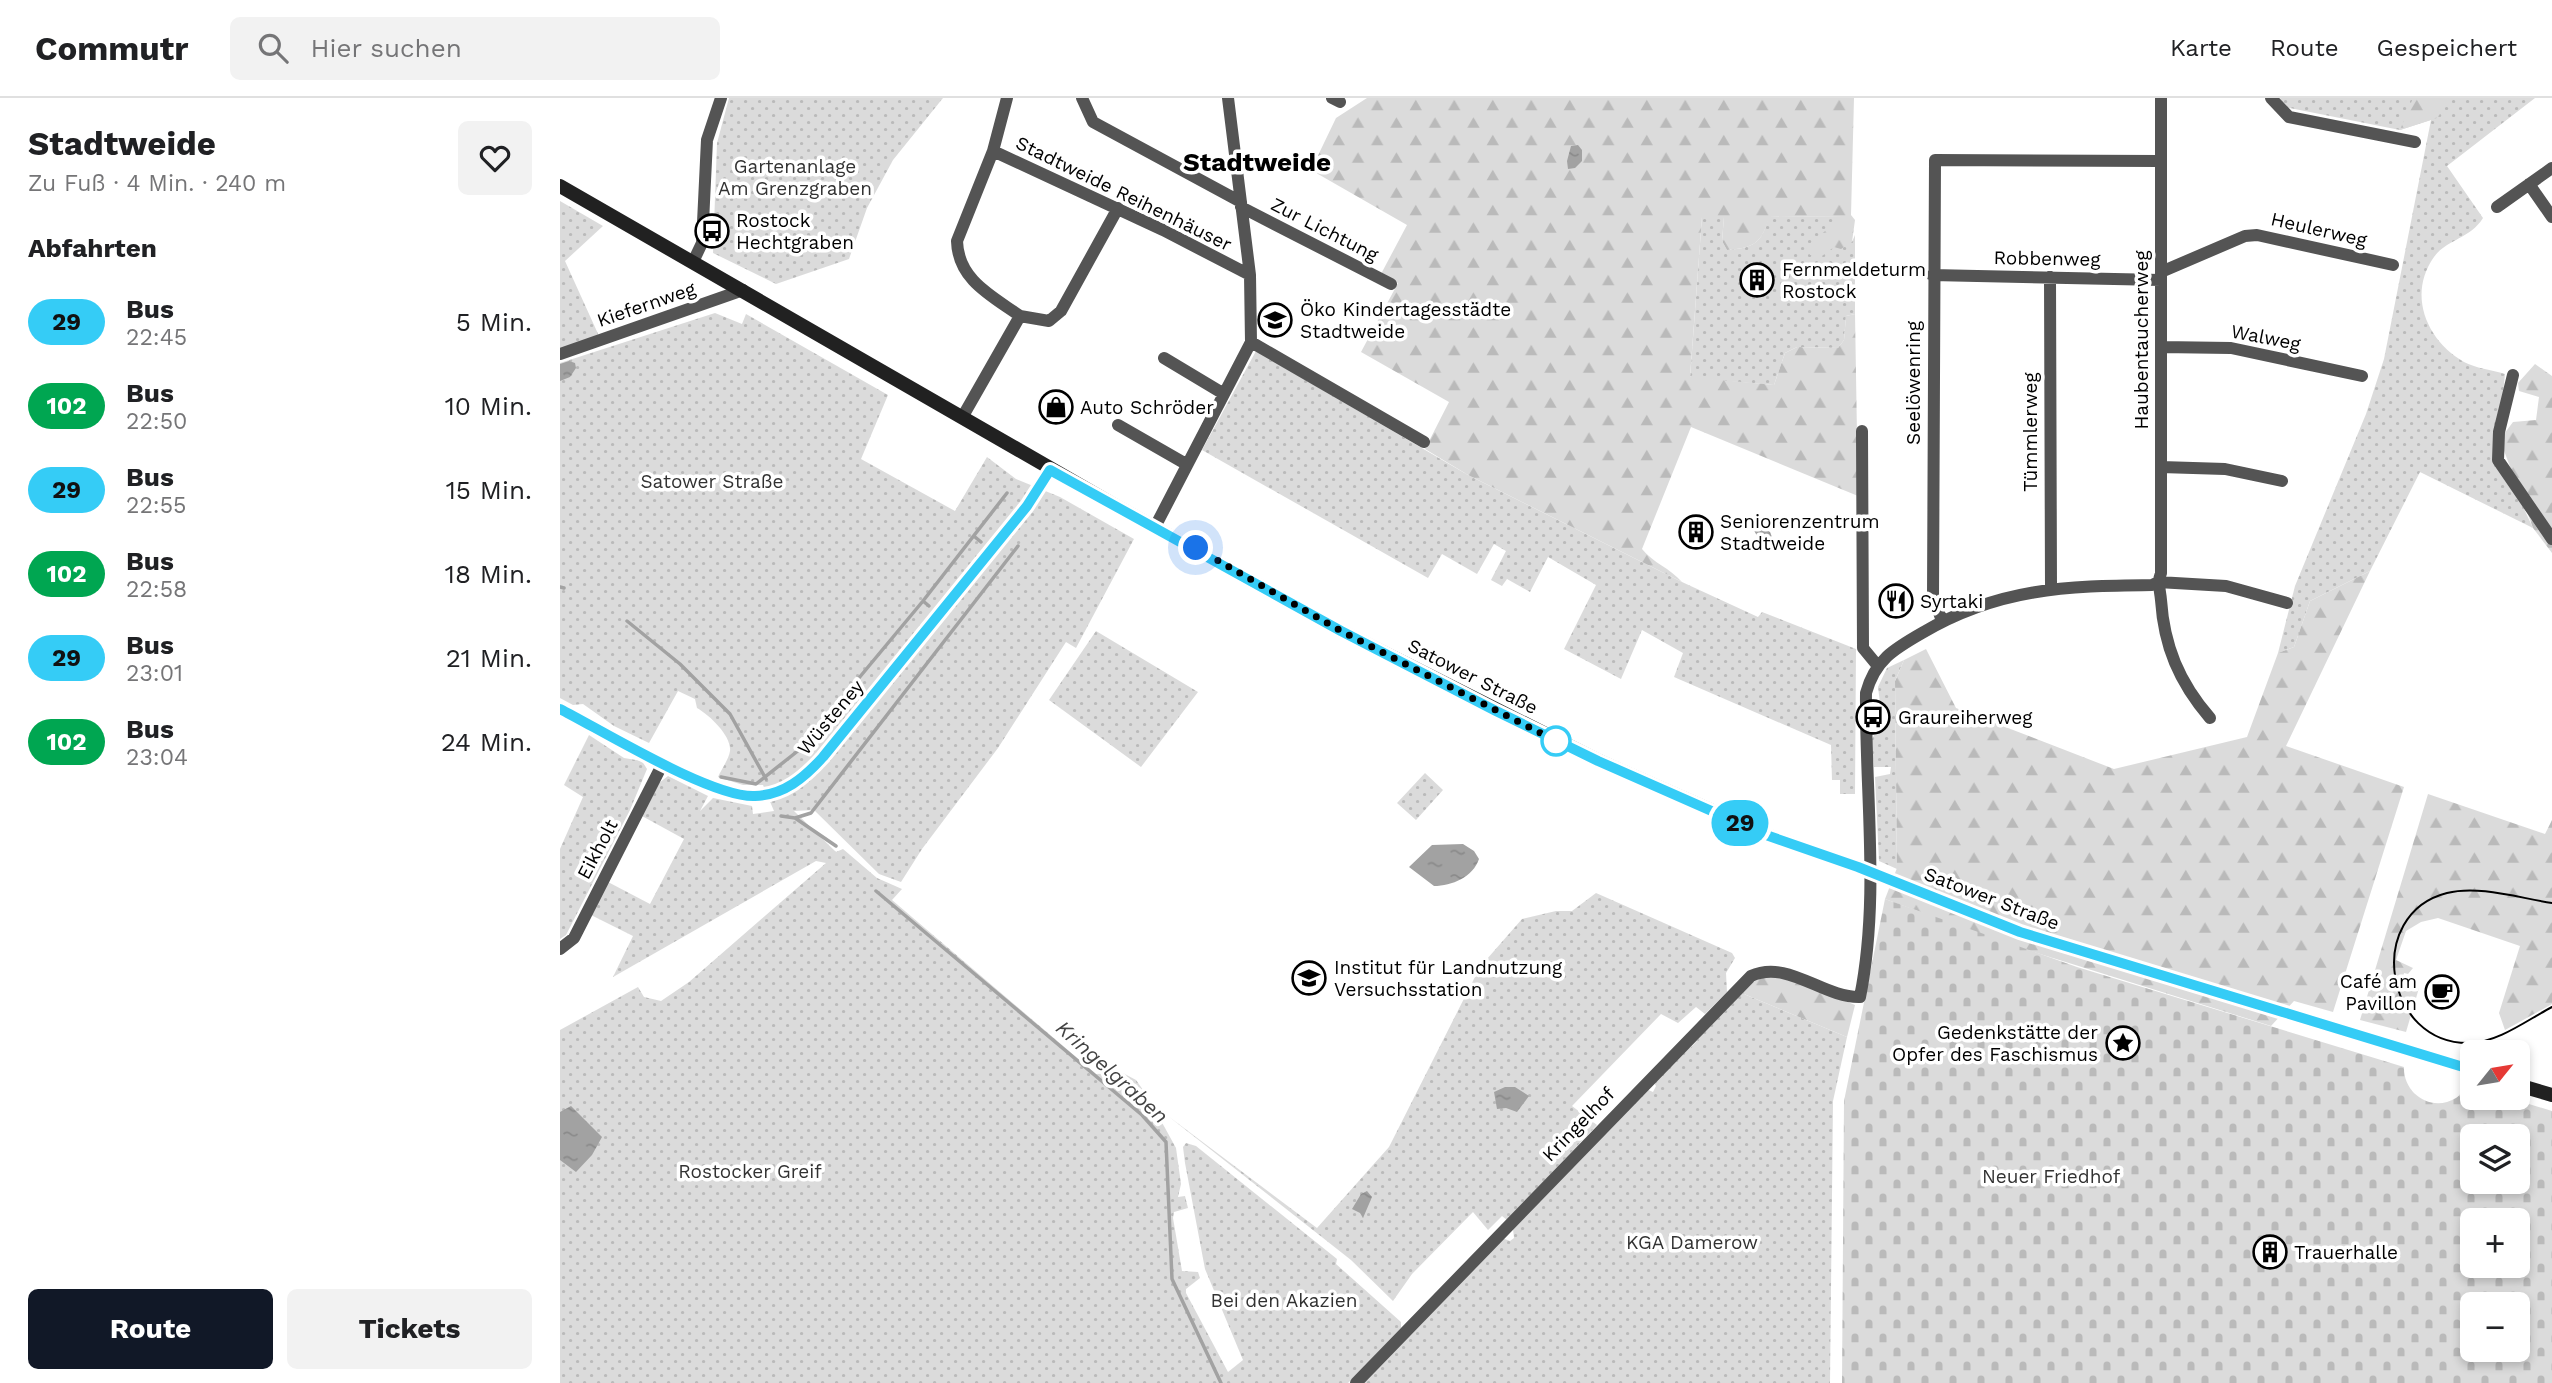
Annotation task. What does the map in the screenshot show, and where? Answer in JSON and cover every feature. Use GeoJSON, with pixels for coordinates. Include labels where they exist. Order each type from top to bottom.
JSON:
{"type":"FeatureCollection","features":[{"type":"Feature","properties":{"kind":"main road","name":"Satower Straße"},"geometry":{"type":"LineString","coordinates":[[560,186],[963,416],[1050,470],[1341,631],[1563,744],[1766,835],[1871,872],[2020,932],[2460,1066]]}},
{"type":"Feature","properties":{"kind":"main road"},"geometry":{"type":"LineString","coordinates":[[2530,1089],[2552,1095]]}},
{"type":"Feature","properties":{"kind":"street"},"geometry":{"type":"LineString","coordinates":[[693,262],[702,243],[707,140],[720,98]]}},
{"type":"Feature","properties":{"kind":"street","name":"Stadtweide Reihenhäuser"},"geometry":{"type":"LineString","coordinates":[[1007,98],[993,151],[1118,208],[1250,275]]}},
{"type":"Feature","properties":{"kind":"street"},"geometry":{"type":"LineString","coordinates":[[1082,98],[1093,122],[1241,205]]}},
{"type":"Feature","properties":{"kind":"street","name":"Stadtweide Reihenhäuser"},"geometry":{"type":"LineString","coordinates":[[1228,98],[1250,275],[1251,342]]}},
{"type":"Feature","properties":{"kind":"street","name":"Haubentaucherweg"},"geometry":{"type":"LineString","coordinates":[[2161,98],[2161,573],[2158,582],[2161,620],[2172,659],[2182,681],[2210,718]]}},
{"type":"Feature","properties":{"kind":"street"},"geometry":{"type":"LineString","coordinates":[[2271,98],[2289,117],[2415,142]]}},
{"type":"Feature","properties":{"kind":"street"},"geometry":{"type":"LineString","coordinates":[[993,151],[957,241],[957,253],[962,268],[973,282],[1020,316],[1054,320],[1118,208]]}},
{"type":"Feature","properties":{"kind":"street","name":"Seelöwenring"},"geometry":{"type":"LineString","coordinates":[[1942,621],[1933,596],[1934,160],[2160,161]]}},
{"type":"Feature","properties":{"kind":"street"},"geometry":{"type":"LineString","coordinates":[[2497,207],[2552,168]]}},
{"type":"Feature","properties":{"kind":"street"},"geometry":{"type":"LineString","coordinates":[[2529,184],[2552,217]]}},
{"type":"Feature","properties":{"kind":"street","name":"Zur Lichtung"},"geometry":{"type":"LineString","coordinates":[[1241,205],[1391,284]]}},
{"type":"Feature","properties":{"kind":"street","name":"Heulerweg"},"geometry":{"type":"LineString","coordinates":[[2161,276],[2245,236],[2258,235],[2393,265]]}},
{"type":"Feature","properties":{"kind":"street","name":"Robbenweg"},"geometry":{"type":"LineString","coordinates":[[1932,275],[2161,276]]}},
{"type":"Feature","properties":{"kind":"street","name":"Tümmlerweg"},"geometry":{"type":"LineString","coordinates":[[2050,276],[2051,588]]}},
{"type":"Feature","properties":{"kind":"street","name":"Kiefernweg"},"geometry":{"type":"LineString","coordinates":[[560,354],[743,290]]}},
{"type":"Feature","properties":{"kind":"street"},"geometry":{"type":"LineString","coordinates":[[963,416],[1020,316]]}},
{"type":"Feature","properties":{"kind":"street"},"geometry":{"type":"LineString","coordinates":[[1154,527],[1251,342],[1424,442]]}},
{"type":"Feature","properties":{"kind":"street","name":"Walweg"},"geometry":{"type":"LineString","coordinates":[[2161,347],[2231,348],[2362,376]]}},
{"type":"Feature","properties":{"kind":"street"},"geometry":{"type":"LineString","coordinates":[[1164,358],[1224,394]]}},
{"type":"Feature","properties":{"kind":"street"},"geometry":{"type":"LineString","coordinates":[[2513,375],[2499,432],[2498,460],[2552,539]]}},
{"type":"Feature","properties":{"kind":"street"},"geometry":{"type":"LineString","coordinates":[[1118,425],[1186,464]]}},
{"type":"Feature","properties":{"kind":"street"},"geometry":{"type":"LineString","coordinates":[[1862,431],[1863,648],[1877,665]]}},
{"type":"Feature","properties":{"kind":"street"},"geometry":{"type":"LineString","coordinates":[[2161,467],[2225,469],[2282,481]]}},
{"type":"Feature","properties":{"kind":"street","name":"Wüsteney"},"geometry":{"type":"LineString","coordinates":[[560,709],[706,784],[748,796],[779,791],[800,780],[871,699],[1027,506],[1050,470]]}},
{"type":"Feature","properties":{"kind":"street"},"geometry":{"type":"LineString","coordinates":[[1871,872],[1866,693],[1877,665],[1892,650],[1942,621],[1980,604],[2051,588],[2152,585],[2158,582],[2226,586],[2287,603]]}},
{"type":"Feature","properties":{"kind":"street","name":"Eikholt"},"geometry":{"type":"LineString","coordinates":[[560,949],[574,938],[663,763]]}},
{"type":"Feature","properties":{"kind":"street","name":"Kringelhof"},"geometry":{"type":"LineString","coordinates":[[1356,1383],[1751,976],[1759,972],[1786,973],[1836,995],[1860,997],[1869,944],[1871,872]]}},
{"type":"Feature","properties":{"kind":"green space","name":"Gartenanlage Am Grenzgraben"},"geometry":{"type":"Polygon","coordinates":[[[729,98],[943,98],[893,160],[867,208],[849,259],[776,284],[713,253],[717,143],[729,98]]]}},
{"type":"Feature","properties":{"kind":"green space","name":"Stadtweide"},"geometry":{"type":"Polygon","coordinates":[[[1367,98],[1854,98],[1851,215],[1855,220],[1852,242],[1841,249],[1834,247],[1822,256],[1810,255],[1806,247],[1843,216],[1769,217],[1756,242],[1744,248],[1727,250],[1722,241],[1724,217],[1702,217],[1690,377],[1774,385],[1785,353],[1797,347],[1838,348],[1844,340],[1846,316],[1855,314],[1858,496],[1691,427],[1642,549],[1682,582],[1468,475],[1425,449],[1449,402],[1361,352],[1398,283],[1381,274],[1407,225],[1311,170],[1336,118],[1367,98]]]}},
{"type":"Feature","properties":{"kind":"green space"},"geometry":{"type":"Polygon","coordinates":[[[2280,98],[2535,98],[2447,166],[2483,218],[2472,230],[2439,251],[2426,272],[2422,286],[2425,316],[2440,342],[2468,364],[2505,374],[2497,451],[2533,528],[2420,472],[2370,571],[2310,601],[2294,647],[2278,653],[2295,586],[2366,414],[2384,359],[2431,120],[2400,130],[2285,107],[2280,98]]]}},
{"type":"Feature","properties":{"kind":"green space"},"geometry":{"type":"Polygon","coordinates":[[[2413,98],[2446,98],[2447,104],[2437,118],[2400,130],[2413,98]]]}},
{"type":"Feature","properties":{"kind":"green space"},"geometry":{"type":"Polygon","coordinates":[[[560,201],[603,226],[565,261],[599,336],[560,349],[560,201]]]}},
{"type":"Feature","properties":{"kind":"green space"},"geometry":{"type":"Polygon","coordinates":[[[1844,216],[1834,247],[1852,242],[1855,235],[1855,314],[1846,316],[1844,340],[1838,348],[1797,347],[1785,353],[1774,385],[1690,378],[1702,217],[1724,217],[1722,241],[1727,250],[1750,246],[1760,238],[1768,217],[1844,216]]]}},
{"type":"Feature","properties":{"kind":"green space"},"geometry":{"type":"Polygon","coordinates":[[[715,313],[742,324],[746,314],[888,395],[861,459],[955,511],[987,457],[1016,479],[1060,497],[1134,539],[1076,648],[1066,642],[998,748],[922,849],[901,882],[879,874],[814,810],[794,811],[836,852],[843,849],[877,878],[902,889],[892,900],[1096,1074],[1121,1072],[1136,1080],[1176,1148],[1181,1184],[1178,1197],[1185,1196],[1188,1208],[1174,1212],[1173,1218],[1182,1271],[1198,1272],[1200,1278],[1186,1289],[1186,1293],[1228,1372],[1243,1360],[1205,1269],[1185,1163],[1183,1147],[1186,1143],[1196,1146],[1337,1259],[1336,1264],[1401,1322],[1401,1328],[1348,1383],[560,1383],[560,1030],[638,987],[644,997],[661,1001],[689,982],[826,863],[816,861],[613,977],[633,936],[591,915],[608,882],[650,904],[684,839],[642,816],[659,783],[668,776],[708,796],[700,811],[713,798],[752,806],[753,814],[774,811],[763,785],[743,785],[718,777],[728,757],[730,745],[720,727],[697,708],[695,699],[678,691],[649,743],[614,726],[583,704],[573,705],[560,698],[560,363],[715,313]]]}},
{"type":"Feature","properties":{"kind":"green space"},"geometry":{"type":"Polygon","coordinates":[[[1256,351],[1468,475],[1682,582],[1758,617],[1762,612],[1856,649],[1855,794],[1840,794],[1840,780],[1832,780],[1831,745],[1674,677],[1683,653],[1642,630],[1621,679],[1564,649],[1596,585],[1548,557],[1530,592],[1507,579],[1502,586],[1491,580],[1506,551],[1494,544],[1477,574],[1442,554],[1428,578],[1202,450],[1256,351]]]}},
{"type":"Feature","properties":{"kind":"green space"},"geometry":{"type":"Polygon","coordinates":[[[2535,364],[2552,376],[2552,553],[2533,528],[2503,448],[2504,434],[2513,422],[2536,420],[2539,397],[2519,391],[2518,383],[2535,364]]]}},
{"type":"Feature","properties":{"kind":"green space"},"geometry":{"type":"Polygon","coordinates":[[[2370,571],[2286,746],[2404,787],[2333,1012],[2294,1001],[2271,1026],[1998,941],[1885,899],[1897,868],[1895,681],[1904,660],[1926,649],[1956,708],[2114,769],[2247,737],[2278,653],[2294,647],[2310,601],[2370,571]]]}},
{"type":"Feature","properties":{"kind":"green space"},"geometry":{"type":"Polygon","coordinates":[[[1096,631],[1198,692],[1141,767],[1049,700],[1096,631]]]}},
{"type":"Feature","properties":{"kind":"green space"},"geometry":{"type":"Polygon","coordinates":[[[1904,660],[1895,681],[1897,869],[1879,861],[1875,777],[1890,774],[1891,767],[1874,767],[1871,741],[1882,719],[1878,687],[1887,668],[1904,660]]]}},
{"type":"Feature","properties":{"kind":"green space"},"geometry":{"type":"Polygon","coordinates":[[[589,735],[624,758],[642,761],[647,769],[630,810],[566,935],[560,939],[560,849],[583,797],[564,785],[589,735]]]}},
{"type":"Feature","properties":{"kind":"green space"},"geometry":{"type":"Polygon","coordinates":[[[1425,773],[1443,790],[1416,820],[1397,803],[1425,773]]]}},
{"type":"Feature","properties":{"kind":"green space"},"geometry":{"type":"Polygon","coordinates":[[[2428,794],[2545,834],[2552,820],[2552,1004],[2505,1030],[2499,1013],[2520,946],[2438,918],[2421,922],[2406,931],[2396,960],[2413,968],[2408,974],[2404,973],[2402,984],[2419,988],[2406,1032],[2360,1020],[2428,794]]]}},
{"type":"Feature","properties":{"kind":"green space"},"geometry":{"type":"Polygon","coordinates":[[[1596,893],[1732,953],[1735,958],[1726,973],[1727,992],[1705,1014],[1696,1007],[1678,1023],[1661,1014],[1572,1106],[1597,1125],[1507,1220],[1502,1216],[1488,1230],[1473,1212],[1412,1274],[1393,1301],[1351,1260],[1168,1116],[1317,1228],[1389,1147],[1480,967],[1522,919],[1556,911],[1572,911],[1596,893]]]}},
{"type":"Feature","properties":{"kind":"green space","name":"Neuer Friedhof"},"geometry":{"type":"Polygon","coordinates":[[[1885,899],[2077,967],[2404,1067],[2408,1085],[2414,1093],[2429,1102],[2447,1102],[2460,1094],[2460,1110],[2530,1110],[2530,1104],[2552,1111],[2552,1383],[1842,1383],[1844,1101],[1885,899]]]}},
{"type":"Feature","properties":{"kind":"green space"},"geometry":{"type":"Polygon","coordinates":[[[1764,977],[1791,978],[1855,1005],[1847,1037],[1739,992],[1746,985],[1764,977]]]}},
{"type":"Feature","properties":{"kind":"green space","name":"KGA Damerow"},"geometry":{"type":"Polygon","coordinates":[[[1739,992],[1847,1037],[1833,1101],[1830,1383],[1361,1383],[1502,1238],[1510,1241],[1514,1238],[1513,1229],[1646,1089],[1653,1092],[1656,1086],[1654,1083],[1686,1047],[1690,1048],[1695,1043],[1739,992]]]}},
{"type":"Feature","properties":{"kind":"water"},"geometry":{"type":"Polygon","coordinates":[[[1578,145],[1582,150],[1582,161],[1575,168],[1568,169],[1571,146],[1578,145]]]}},
{"type":"Feature","properties":{"kind":"water"},"geometry":{"type":"Polygon","coordinates":[[[569,361],[575,363],[576,368],[570,377],[560,381],[560,364],[569,361]]]}},
{"type":"Feature","properties":{"kind":"water"},"geometry":{"type":"Polygon","coordinates":[[[1757,524],[1770,532],[1772,537],[1769,541],[1760,541],[1752,527],[1757,524]]]}},
{"type":"Feature","properties":{"kind":"water"},"geometry":{"type":"Polygon","coordinates":[[[1463,844],[1474,851],[1479,859],[1472,871],[1455,882],[1434,886],[1409,867],[1432,845],[1463,844]]]}},
{"type":"Feature","properties":{"kind":"water"},"geometry":{"type":"Polygon","coordinates":[[[1505,1087],[1515,1087],[1529,1096],[1517,1112],[1506,1108],[1497,1109],[1494,1092],[1505,1087]]]}},
{"type":"Feature","properties":{"kind":"water"},"geometry":{"type":"Polygon","coordinates":[[[571,1106],[602,1137],[592,1155],[576,1172],[560,1160],[560,1112],[571,1106]]]}},
{"type":"Feature","properties":{"kind":"water"},"geometry":{"type":"Polygon","coordinates":[[[1367,1191],[1372,1197],[1363,1218],[1352,1209],[1361,1194],[1367,1191]]]}},
{"type":"Feature","properties":{"kind":"waterway"},"geometry":{"type":"LineString","coordinates":[[721,777],[756,784],[799,750],[923,601],[1007,493]]}},
{"type":"Feature","properties":{"kind":"waterway"},"geometry":{"type":"LineString","coordinates":[[975,537],[981,542]]}},
{"type":"Feature","properties":{"kind":"waterway"},"geometry":{"type":"LineString","coordinates":[[795,818],[811,813],[1018,546]]}},
{"type":"Feature","properties":{"kind":"waterway","name":"Kringelgraben"},"geometry":{"type":"LineString","coordinates":[[560,587],[564,588]]}},
{"type":"Feature","properties":{"kind":"waterway"},"geometry":{"type":"LineString","coordinates":[[923,601],[929,606]]}},
{"type":"Feature","properties":{"kind":"waterway","name":"Kringelgraben"},"geometry":{"type":"LineString","coordinates":[[627,621],[680,664],[730,714],[766,779]]}},
{"type":"Feature","properties":{"kind":"waterway","name":"Kringelgraben"},"geometry":{"type":"LineString","coordinates":[[781,816],[795,818],[836,846]]}},
{"type":"Feature","properties":{"kind":"waterway","name":"Kringelgraben"},"geometry":{"type":"LineString","coordinates":[[876,891],[1142,1115],[1166,1142],[1172,1279],[1221,1383]]}},
{"type":"Feature","properties":{"kind":"tram line"},"geometry":{"type":"LineString","coordinates":[[2552,903],[2486,891],[2447,893],[2421,906],[2403,926],[2395,950],[2395,977],[2403,1002],[2418,1023],[2441,1038],[2470,1043],[2492,1039],[2552,1007]]}},
{"type":"Feature","properties":{"kind":"bus line","name":"29"},"geometry":{"type":"LineString","coordinates":[[560,709],[726,792],[757,796],[785,789],[808,774],[823,757],[1027,506],[1050,470],[1235,569],[1341,631],[1494,710],[1598,761],[1766,835],[1858,867],[2020,932],[2460,1066]]}},
{"type":"Feature","properties":{"kind":"place","name":"Rostock Hechtgraben"},"geometry":{"type":"Point","coordinates":[712,231]}},
{"type":"Feature","properties":{"kind":"place","name":"Fernmeldeturm Rostock"},"geometry":{"type":"Point","coordinates":[1757,280]}},
{"type":"Feature","properties":{"kind":"place","name":"Öko Kindertagesstädte Stadtweide"},"geometry":{"type":"Point","coordinates":[1275,320]}},
{"type":"Feature","properties":{"kind":"place","name":"Auto Schröder"},"geometry":{"type":"Point","coordinates":[1056,407]}},
{"type":"Feature","properties":{"kind":"place","name":"Seniorenzentrum Stadtweide"},"geometry":{"type":"Point","coordinates":[1696,532]}},
{"type":"Feature","properties":{"kind":"place","name":"Syrtaki"},"geometry":{"type":"Point","coordinates":[1896,601]}},
{"type":"Feature","properties":{"kind":"place","name":"Graureiherweg"},"geometry":{"type":"Point","coordinates":[1873,717]}},
{"type":"Feature","properties":{"kind":"place","name":"Institut für Landnutzung Versuchsstation"},"geometry":{"type":"Point","coordinates":[1309,978]}},
{"type":"Feature","properties":{"kind":"place","name":"Café am Pavillon"},"geometry":{"type":"Point","coordinates":[2442,992]}},
{"type":"Feature","properties":{"kind":"place","name":"Gedenkstätte der Opfer des Faschismus"},"geometry":{"type":"Point","coordinates":[2123,1043]}},
{"type":"Feature","properties":{"kind":"place","name":"Trauerhalle"},"geometry":{"type":"Point","coordinates":[2270,1252]}},
{"type":"Feature","properties":{"kind":"district","name":"Stadtweide"},"geometry":{"type":"Point","coordinates":[1257,162]}},
{"type":"Feature","properties":{"kind":"route"},"geometry":{"type":"LineString","coordinates":[[1196,548],[1341,631],[1556,741]]}},
{"type":"Feature","properties":{"kind":"park label","name":"Rostocker Greif"},"geometry":{"type":"Point","coordinates":[750,1171]}},
{"type":"Feature","properties":{"kind":"park label","name":"Bei den Akazien"},"geometry":{"type":"Point","coordinates":[1284,1300]}}]}
